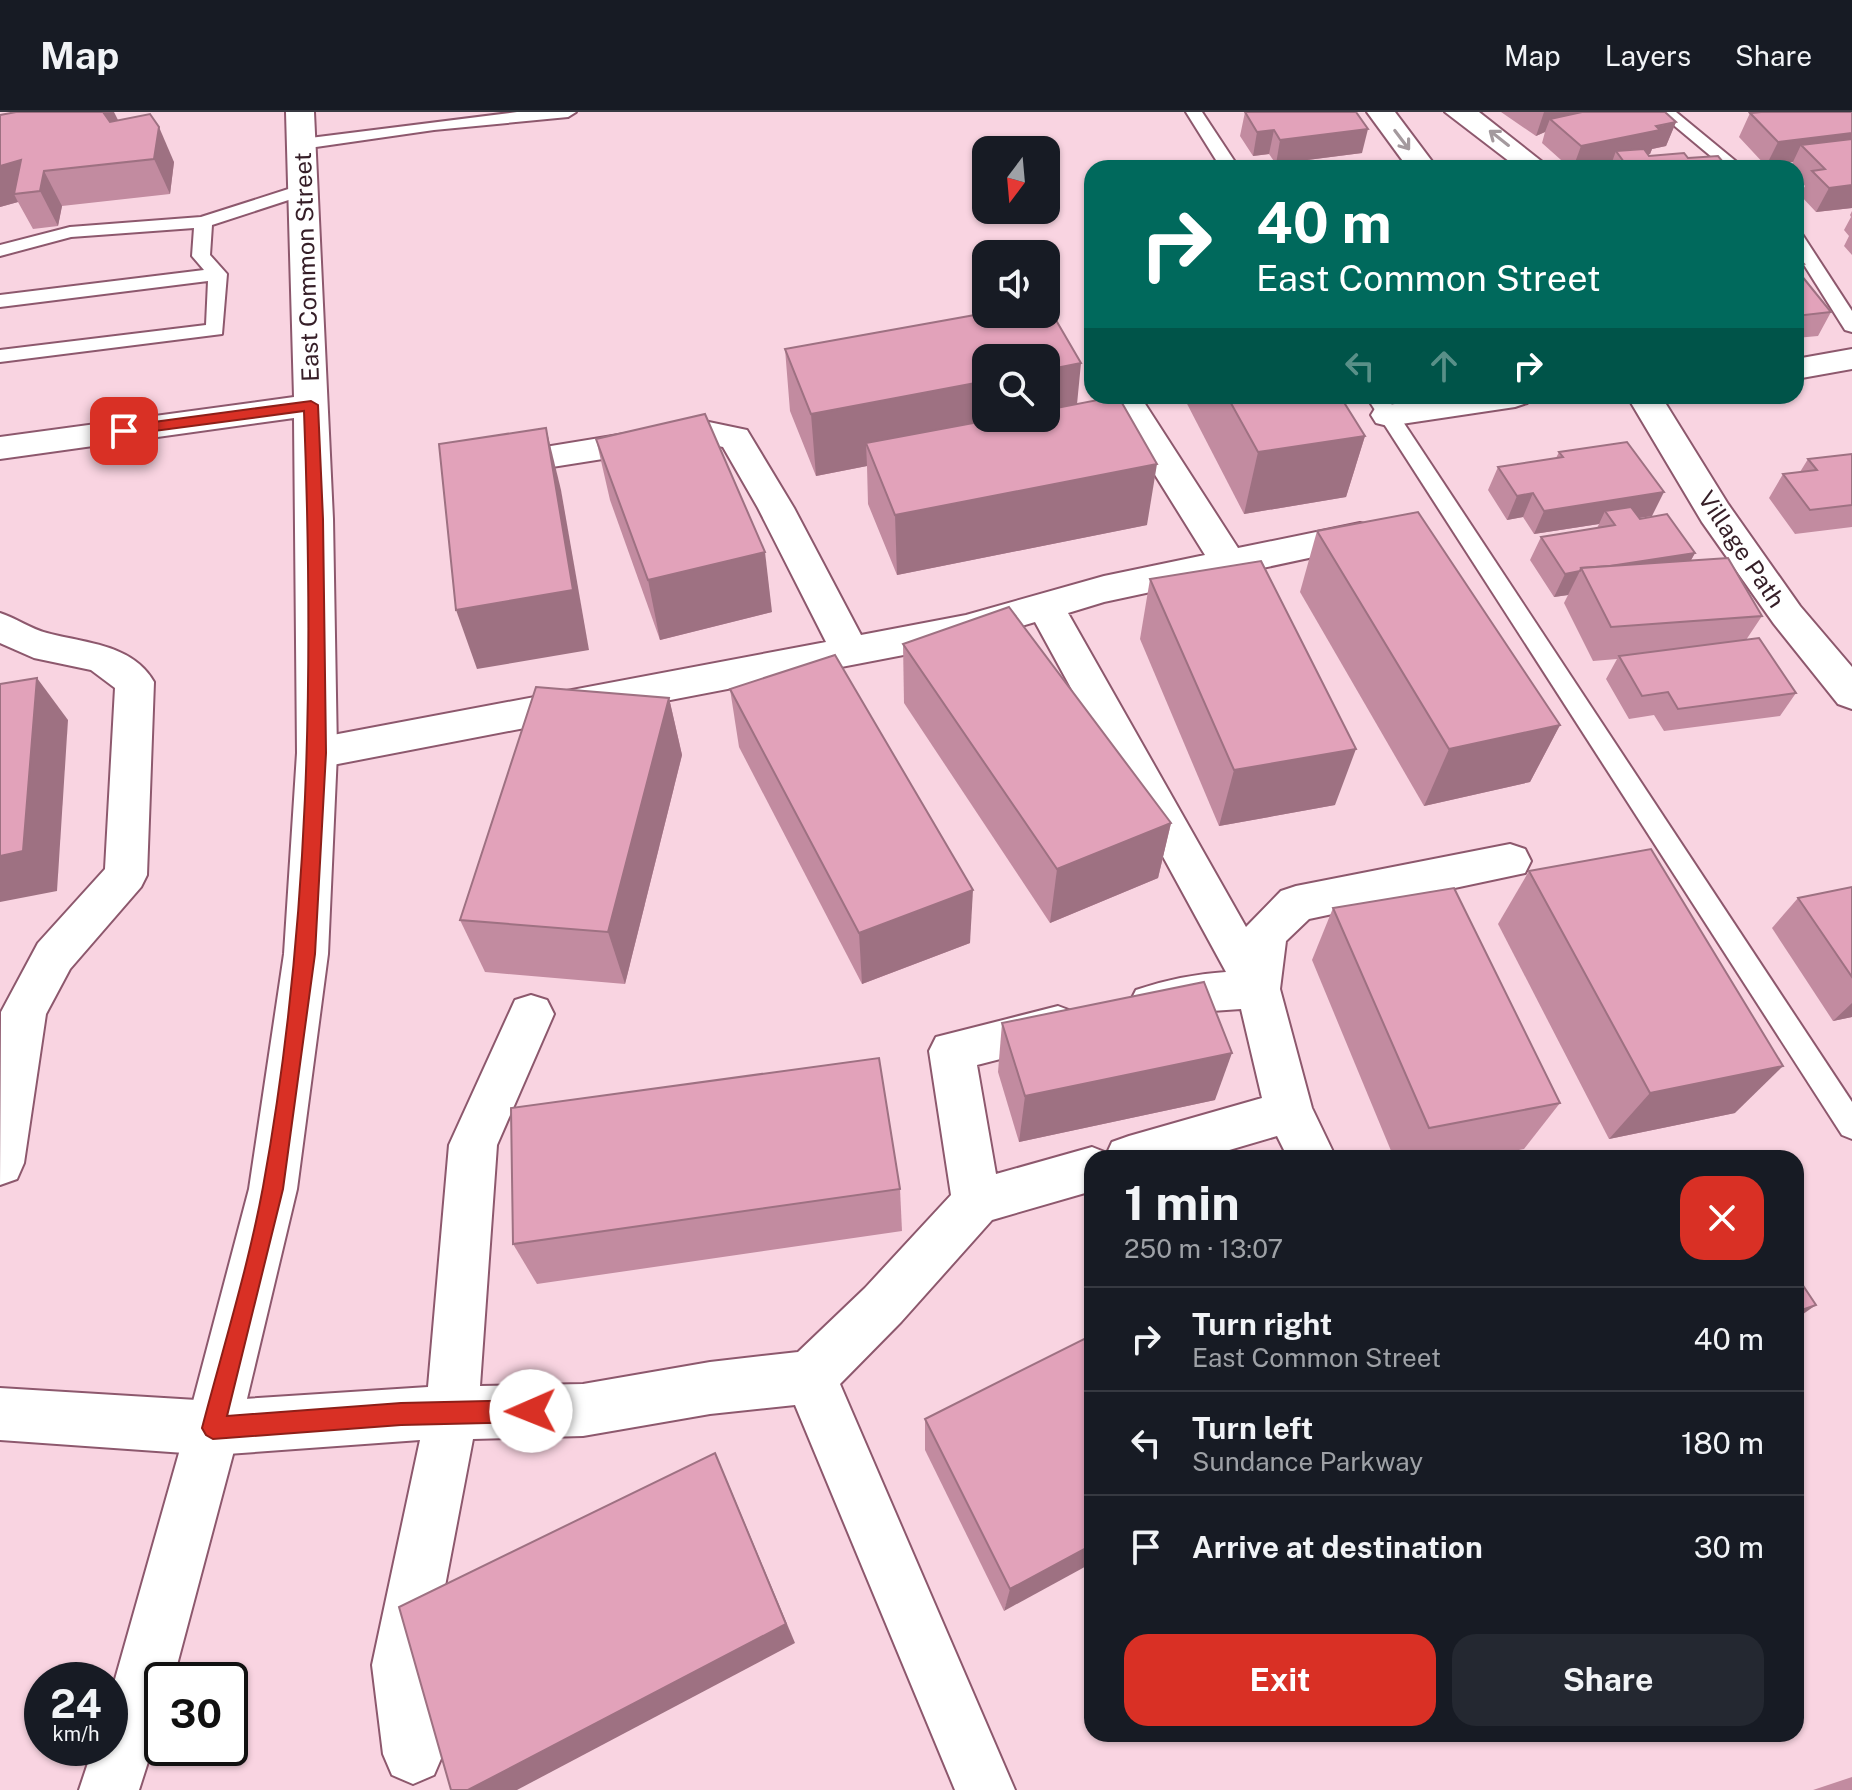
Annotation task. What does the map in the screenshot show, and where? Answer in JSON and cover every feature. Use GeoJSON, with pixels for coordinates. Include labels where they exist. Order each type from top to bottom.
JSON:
{"type":"FeatureCollection","features":[{"type":"Feature","properties":{"kind":"street"},"geometry":{"type":"LineString","coordinates":[[1381,112],[1417,160]]}},
{"type":"Feature","properties":{"kind":"street"},"geometry":{"type":"LineString","coordinates":[[1459,112],[1483,126],[1526,160]]}},
{"type":"Feature","properties":{"kind":"street","name":"East Common Street"},"geometry":{"type":"LineString","coordinates":[[109,1790],[139,1698],[213,1428],[273,1189],[306,954],[317,753],[315,519],[301,128]]}},
{"type":"Feature","properties":{"kind":"street"},"geometry":{"type":"LineString","coordinates":[[1804,368],[1852,359]]}},
{"type":"Feature","properties":{"kind":"street"},"geometry":{"type":"LineString","coordinates":[[1128,404],[1229,563]]}},
{"type":"Feature","properties":{"kind":"street"},"geometry":{"type":"LineString","coordinates":[[1382,406],[1409,404]]}},
{"type":"Feature","properties":{"kind":"street","name":"Village Path"},"geometry":{"type":"LineString","coordinates":[[1649,404],[1715,513],[1787,615],[1852,694]]}},
{"type":"Feature","properties":{"kind":"street"},"geometry":{"type":"LineString","coordinates":[[0,448],[311,405]]}},
{"type":"Feature","properties":{"kind":"street"},"geometry":{"type":"LineString","coordinates":[[461,470],[704,432],[735,438],[776,508],[850,651]]}},
{"type":"Feature","properties":{"kind":"street"},"geometry":{"type":"LineString","coordinates":[[317,753],[966,629],[1104,589],[1360,535]]}},
{"type":"Feature","properties":{"kind":"street"},"geometry":{"type":"LineString","coordinates":[[1045,606],[1258,989],[1289,1111],[1308,1150]]}},
{"type":"Feature","properties":{"kind":"street"},"geometry":{"type":"LineString","coordinates":[[0,1163],[24,1012],[54,956],[126,875],[135,682],[102,659],[34,644],[4,641]]}},
{"type":"Feature","properties":{"kind":"street"},"geometry":{"type":"LineString","coordinates":[[1258,989],[1265,934],[1296,904],[1510,861]]}},
{"type":"Feature","properties":{"kind":"street"},"geometry":{"type":"LineString","coordinates":[[977,1202],[952,1051],[1197,993],[1258,989]]}},
{"type":"Feature","properties":{"kind":"street"},"geometry":{"type":"LineString","coordinates":[[413,1754],[401,1665],[452,1413],[473,1145],[531,1014]]}},
{"type":"Feature","properties":{"kind":"street"},"geometry":{"type":"LineString","coordinates":[[1156,1150],[1289,1111]]}},
{"type":"Feature","properties":{"kind":"street"},"geometry":{"type":"LineString","coordinates":[[0,1414],[213,1428],[452,1413],[583,1410],[710,1388],[810,1377],[883,1305],[977,1202],[1084,1171]]}},
{"type":"Feature","properties":{"kind":"street"},"geometry":{"type":"LineString","coordinates":[[810,1377],[985,1790]]}},
{"type":"Feature","properties":{"kind":"lane"},"geometry":{"type":"LineString","coordinates":[[301,128],[568,112]]}},
{"type":"Feature","properties":{"kind":"lane"},"geometry":{"type":"LineString","coordinates":[[1194,112],[1225,160]]}},
{"type":"Feature","properties":{"kind":"lane"},"geometry":{"type":"LineString","coordinates":[[1666,112],[1725,160]]}},
{"type":"Feature","properties":{"kind":"lane"},"geometry":{"type":"LineString","coordinates":[[0,251],[70,232],[203,222],[229,214],[304,201]]}},
{"type":"Feature","properties":{"kind":"lane"},"geometry":{"type":"LineString","coordinates":[[0,356],[215,330],[218,274],[201,256],[203,222]]}},
{"type":"Feature","properties":{"kind":"lane"},"geometry":{"type":"LineString","coordinates":[[1804,251],[1852,326]]}},
{"type":"Feature","properties":{"kind":"lane"},"geometry":{"type":"LineString","coordinates":[[0,301],[218,274]]}},
{"type":"Feature","properties":{"kind":"lane"},"geometry":{"type":"LineString","coordinates":[[1382,406],[1852,1126]]}},
{"type":"Feature","properties":{"kind":"building"},"geometry":{"type":"Polygon","coordinates":[[[16,112],[103,112],[110,122],[150,114],[159,127],[154,159],[44,171],[40,191],[14,194],[21,160],[0,166],[0,115],[16,112]]]}},
{"type":"Feature","properties":{"kind":"building"},"geometry":{"type":"Polygon","coordinates":[[[1245,112],[1356,112],[1368,129],[1280,140],[1274,130],[1257,132],[1245,112]]]}},
{"type":"Feature","properties":{"kind":"building"},"geometry":{"type":"Polygon","coordinates":[[[1582,112],[1665,112],[1676,122],[1656,126],[1660,130],[1581,146],[1550,119],[1582,112]]]}},
{"type":"Feature","properties":{"kind":"building"},"geometry":{"type":"Polygon","coordinates":[[[1852,112],[1852,133],[1778,142],[1750,113],[1852,112]]]}},
{"type":"Feature","properties":{"kind":"building"},"geometry":{"type":"Polygon","coordinates":[[[1852,139],[1852,185],[1829,188],[1812,171],[1825,169],[1801,145],[1852,139]]]}},
{"type":"Feature","properties":{"kind":"building"},"geometry":{"type":"Polygon","coordinates":[[[1644,149],[1649,156],[1684,153],[1688,158],[1718,156],[1721,160],[1623,160],[1616,151],[1644,149]]]}},
{"type":"Feature","properties":{"kind":"building"},"geometry":{"type":"Polygon","coordinates":[[[1804,279],[1831,312],[1804,315],[1804,279]]]}},
{"type":"Feature","properties":{"kind":"building"},"geometry":{"type":"Polygon","coordinates":[[[972,316],[972,328],[1060,327],[1081,363],[1060,367],[1060,344],[972,344],[972,384],[811,414],[785,349],[972,316]]]}},
{"type":"Feature","properties":{"kind":"building"},"geometry":{"type":"Polygon","coordinates":[[[1084,403],[1123,404],[1157,464],[895,515],[866,443],[972,423],[972,432],[1060,432],[1060,407],[1084,403]]]}},
{"type":"Feature","properties":{"kind":"building"},"geometry":{"type":"Polygon","coordinates":[[[1231,404],[1345,404],[1365,436],[1258,452],[1231,404]]]}},
{"type":"Feature","properties":{"kind":"building"},"geometry":{"type":"Polygon","coordinates":[[[705,414],[765,552],[648,580],[596,439],[705,414]]]}},
{"type":"Feature","properties":{"kind":"building"},"geometry":{"type":"Polygon","coordinates":[[[546,428],[573,590],[456,610],[439,444],[546,428]]]}},
{"type":"Feature","properties":{"kind":"building"},"geometry":{"type":"Polygon","coordinates":[[[1627,442],[1664,492],[1544,511],[1533,493],[1517,496],[1498,467],[1563,457],[1559,452],[1627,442]]]}},
{"type":"Feature","properties":{"kind":"building"},"geometry":{"type":"Polygon","coordinates":[[[1852,454],[1852,505],[1810,510],[1783,474],[1817,470],[1808,459],[1852,454]]]}},
{"type":"Feature","properties":{"kind":"building"},"geometry":{"type":"Polygon","coordinates":[[[1631,507],[1640,519],[1667,514],[1695,553],[1581,568],[1580,571],[1565,574],[1541,537],[1615,525],[1605,511],[1631,507]]]}},
{"type":"Feature","properties":{"kind":"building"},"geometry":{"type":"Polygon","coordinates":[[[1418,512],[1560,725],[1449,749],[1317,531],[1418,512]]]}},
{"type":"Feature","properties":{"kind":"building"},"geometry":{"type":"Polygon","coordinates":[[[1728,558],[1762,616],[1611,627],[1581,568],[1728,558]]]}},
{"type":"Feature","properties":{"kind":"building"},"geometry":{"type":"Polygon","coordinates":[[[1261,561],[1356,749],[1234,770],[1150,579],[1261,561]]]}},
{"type":"Feature","properties":{"kind":"building"},"geometry":{"type":"Polygon","coordinates":[[[1009,607],[1171,823],[1057,869],[903,644],[1009,607]]]}},
{"type":"Feature","properties":{"kind":"building"},"geometry":{"type":"Polygon","coordinates":[[[1759,638],[1796,693],[1678,709],[1668,692],[1642,696],[1619,656],[1759,638]]]}},
{"type":"Feature","properties":{"kind":"building"},"geometry":{"type":"Polygon","coordinates":[[[835,655],[973,890],[859,933],[730,689],[835,655]]]}},
{"type":"Feature","properties":{"kind":"building"},"geometry":{"type":"Polygon","coordinates":[[[37,678],[23,851],[0,856],[0,684],[37,678]]]}},
{"type":"Feature","properties":{"kind":"building"},"geometry":{"type":"Polygon","coordinates":[[[536,687],[669,698],[608,932],[460,920],[536,687]]]}},
{"type":"Feature","properties":{"kind":"building"},"geometry":{"type":"Polygon","coordinates":[[[1651,849],[1783,1066],[1650,1093],[1529,871],[1651,849]]]}},
{"type":"Feature","properties":{"kind":"building"},"geometry":{"type":"Polygon","coordinates":[[[1852,887],[1852,977],[1798,898],[1852,887]]]}},
{"type":"Feature","properties":{"kind":"building"},"geometry":{"type":"Polygon","coordinates":[[[1454,888],[1560,1103],[1429,1128],[1333,908],[1454,888]]]}},
{"type":"Feature","properties":{"kind":"building"},"geometry":{"type":"Polygon","coordinates":[[[1204,982],[1232,1053],[1025,1096],[1002,1023],[1204,982]]]}},
{"type":"Feature","properties":{"kind":"building"},"geometry":{"type":"Polygon","coordinates":[[[879,1058],[900,1189],[513,1244],[511,1108],[879,1058]]]}},
{"type":"Feature","properties":{"kind":"building"},"geometry":{"type":"Polygon","coordinates":[[[1804,1287],[1816,1305],[1804,1309],[1804,1287]]]}},
{"type":"Feature","properties":{"kind":"building"},"geometry":{"type":"Polygon","coordinates":[[[1084,1339],[1084,1549],[1010,1589],[925,1419],[1084,1339]]]}},
{"type":"Feature","properties":{"kind":"building"},"geometry":{"type":"Polygon","coordinates":[[[715,1453],[786,1624],[468,1790],[451,1790],[399,1607],[715,1453]]]}},
{"type":"Feature","properties":{"kind":"route"},"geometry":{"type":"LineString","coordinates":[[124,431],[311,405],[317,753],[306,954],[273,1189],[213,1428],[401,1414],[531,1411]]}}]}
